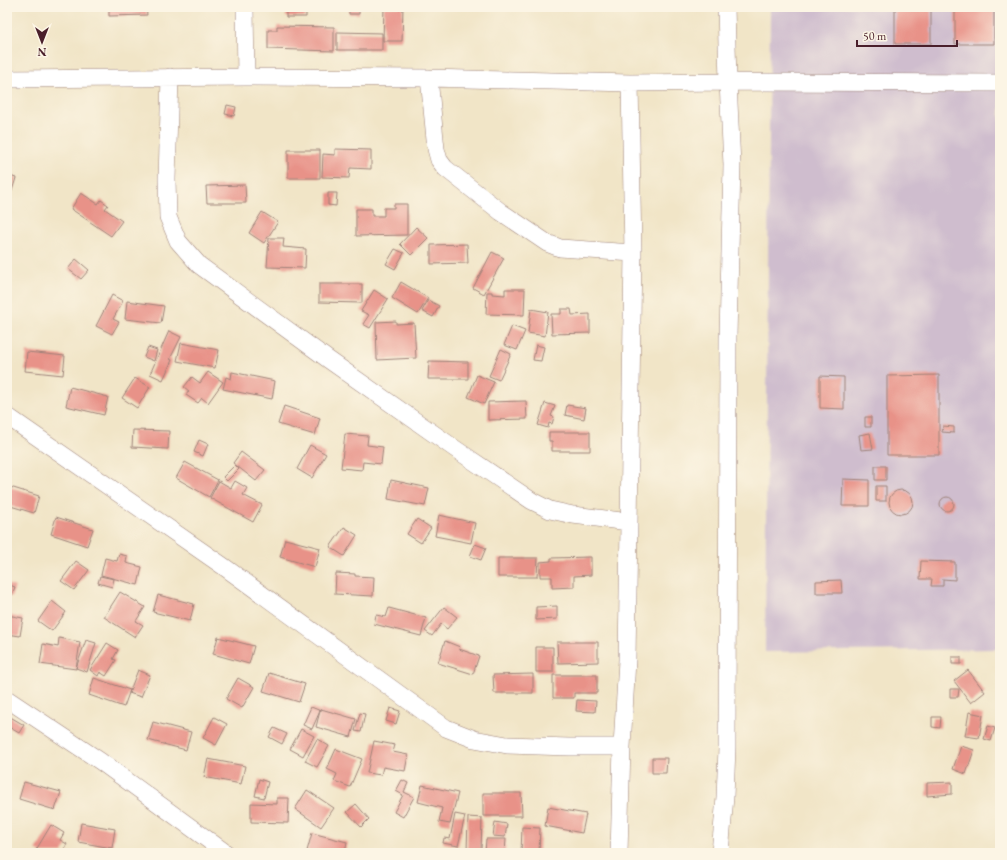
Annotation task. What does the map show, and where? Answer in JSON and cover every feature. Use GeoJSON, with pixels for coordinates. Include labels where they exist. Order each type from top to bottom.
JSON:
{"type":"FeatureCollection","features":[{"type":"Feature","properties":{"kind":"street"},"geometry":{"type":"LineString","coordinates":[[245,7],[246,76]]}},
{"type":"Feature","properties":{"kind":"street"},"geometry":{"type":"LineString","coordinates":[[720,853],[725,797],[727,748],[728,337],[732,165],[726,7]]}},
{"type":"Feature","properties":{"kind":"street"},"geometry":{"type":"LineString","coordinates":[[7,79],[246,76],[429,78],[630,83],[1000,83]]}},
{"type":"Feature","properties":{"kind":"street"},"geometry":{"type":"LineString","coordinates":[[170,77],[167,179],[168,217],[178,241],[199,264],[329,360],[532,501],[550,510],[573,515],[629,522]]}},
{"type":"Feature","properties":{"kind":"street"},"geometry":{"type":"LineString","coordinates":[[429,78],[436,149],[439,160],[445,168],[501,212],[547,243],[560,248],[633,253]]}},
{"type":"Feature","properties":{"kind":"street"},"geometry":{"type":"LineString","coordinates":[[619,853],[622,747],[627,660],[633,253],[630,83]]}},
{"type":"Feature","properties":{"kind":"street"},"geometry":{"type":"LineString","coordinates":[[7,416],[223,566],[446,728],[474,739],[507,745],[622,747]]}},
{"type":"Feature","properties":{"kind":"street"},"geometry":{"type":"LineString","coordinates":[[7,699],[100,761],[226,853]]}},
{"type":"Feature","properties":{"kind":"shaded area"},"geometry":{"type":"Polygon","coordinates":[[[770,7],[1000,7],[1000,649],[765,652],[770,7]]]}},
{"type":"Feature","properties":{"kind":"building"},"geometry":{"type":"Polygon","coordinates":[[[109,7],[146,7],[147,15],[109,16],[109,7]]]}},
{"type":"Feature","properties":{"kind":"building"},"geometry":{"type":"Polygon","coordinates":[[[286,7],[306,7],[306,17],[286,17],[286,7]]]}},
{"type":"Feature","properties":{"kind":"building"},"geometry":{"type":"Polygon","coordinates":[[[349,7],[359,7],[359,14],[349,14],[349,7]]]}},
{"type":"Feature","properties":{"kind":"building"},"geometry":{"type":"Polygon","coordinates":[[[384,7],[403,7],[402,41],[383,41],[384,7]]]}},
{"type":"Feature","properties":{"kind":"building"},"geometry":{"type":"Polygon","coordinates":[[[895,7],[931,7],[931,44],[895,44],[895,7]]]}},
{"type":"Feature","properties":{"kind":"building"},"geometry":{"type":"Polygon","coordinates":[[[955,7],[994,7],[994,44],[955,44],[955,7]]]}},
{"type":"Feature","properties":{"kind":"building"},"geometry":{"type":"Polygon","coordinates":[[[277,26],[334,27],[334,51],[268,49],[268,30],[277,30],[277,26]]]}},
{"type":"Feature","properties":{"kind":"building"},"geometry":{"type":"Polygon","coordinates":[[[337,32],[382,33],[382,50],[337,50],[337,32]]]}},
{"type":"Feature","properties":{"kind":"building"},"geometry":{"type":"Polygon","coordinates":[[[227,105],[236,107],[234,116],[225,114],[227,105]]]}},
{"type":"Feature","properties":{"kind":"building"},"geometry":{"type":"Polygon","coordinates":[[[335,149],[371,150],[371,169],[350,168],[349,178],[322,177],[323,154],[335,155],[335,149]]]}},
{"type":"Feature","properties":{"kind":"building"},"geometry":{"type":"Polygon","coordinates":[[[288,150],[320,150],[320,178],[288,178],[288,150]]]}},
{"type":"Feature","properties":{"kind":"building"},"geometry":{"type":"Polygon","coordinates":[[[7,175],[16,178],[10,197],[7,196],[7,175]]]}},
{"type":"Feature","properties":{"kind":"building"},"geometry":{"type":"Polygon","coordinates":[[[245,185],[246,203],[207,203],[206,186],[245,185]]]}},
{"type":"Feature","properties":{"kind":"building"},"geometry":{"type":"Polygon","coordinates":[[[81,193],[98,204],[101,200],[108,205],[105,209],[122,221],[111,236],[71,209],[81,193]]]}},
{"type":"Feature","properties":{"kind":"building"},"geometry":{"type":"Polygon","coordinates":[[[328,193],[337,193],[336,206],[328,205],[328,193]]]}},
{"type":"Feature","properties":{"kind":"building"},"geometry":{"type":"Polygon","coordinates":[[[394,204],[407,204],[407,235],[356,236],[356,209],[372,209],[372,216],[384,216],[384,208],[394,208],[394,204]]]}},
{"type":"Feature","properties":{"kind":"building"},"geometry":{"type":"Polygon","coordinates":[[[262,212],[278,222],[264,243],[249,233],[262,212]]]}},
{"type":"Feature","properties":{"kind":"building"},"geometry":{"type":"Polygon","coordinates":[[[416,227],[428,238],[411,255],[400,244],[416,227]]]}},
{"type":"Feature","properties":{"kind":"building"},"geometry":{"type":"Polygon","coordinates":[[[269,238],[284,238],[283,247],[306,249],[305,268],[267,267],[269,238]]]}},
{"type":"Feature","properties":{"kind":"building"},"geometry":{"type":"Polygon","coordinates":[[[467,244],[468,263],[431,264],[431,245],[467,244]]]}},
{"type":"Feature","properties":{"kind":"building"},"geometry":{"type":"Polygon","coordinates":[[[395,249],[404,253],[395,269],[386,264],[395,249]]]}},
{"type":"Feature","properties":{"kind":"building"},"geometry":{"type":"Polygon","coordinates":[[[492,252],[504,258],[484,294],[473,288],[492,252]]]}},
{"type":"Feature","properties":{"kind":"building"},"geometry":{"type":"Polygon","coordinates":[[[76,259],[89,270],[81,279],[68,269],[76,259]]]}},
{"type":"Feature","properties":{"kind":"building"},"geometry":{"type":"Polygon","coordinates":[[[401,282],[428,298],[418,314],[392,298],[401,282]]]}},
{"type":"Feature","properties":{"kind":"building"},"geometry":{"type":"Polygon","coordinates":[[[319,284],[362,284],[362,303],[319,302],[319,284]]]}},
{"type":"Feature","properties":{"kind":"building"},"geometry":{"type":"Polygon","coordinates":[[[505,289],[525,289],[524,315],[486,314],[487,292],[505,295],[505,289]]]}},
{"type":"Feature","properties":{"kind":"building"},"geometry":{"type":"Polygon","coordinates":[[[374,290],[388,299],[370,328],[363,324],[369,315],[361,311],[374,290]]]}},
{"type":"Feature","properties":{"kind":"building"},"geometry":{"type":"Polygon","coordinates":[[[112,295],[123,301],[113,319],[119,322],[112,334],[96,326],[112,295]]]}},
{"type":"Feature","properties":{"kind":"building"},"geometry":{"type":"Polygon","coordinates":[[[428,300],[439,306],[433,317],[422,311],[428,300]]]}},
{"type":"Feature","properties":{"kind":"building"},"geometry":{"type":"Polygon","coordinates":[[[127,301],[164,306],[161,323],[125,319],[127,301]]]}},
{"type":"Feature","properties":{"kind":"building"},"geometry":{"type":"Polygon","coordinates":[[[531,309],[548,312],[545,336],[528,333],[531,309]]]}},
{"type":"Feature","properties":{"kind":"building"},"geometry":{"type":"Polygon","coordinates":[[[561,309],[571,309],[572,315],[590,314],[590,333],[552,334],[551,314],[561,314],[561,309]]]}},
{"type":"Feature","properties":{"kind":"building"},"geometry":{"type":"Polygon","coordinates":[[[396,321],[396,324],[414,323],[416,358],[377,360],[376,322],[396,321]]]}},
{"type":"Feature","properties":{"kind":"building"},"geometry":{"type":"Polygon","coordinates":[[[512,326],[525,331],[517,350],[504,345],[512,326]]]}},
{"type":"Feature","properties":{"kind":"building"},"geometry":{"type":"Polygon","coordinates":[[[169,331],[181,337],[170,359],[172,360],[163,380],[150,374],[169,331]]]}},
{"type":"Feature","properties":{"kind":"building"},"geometry":{"type":"Polygon","coordinates":[[[181,343],[219,350],[215,368],[177,361],[181,343]]]}},
{"type":"Feature","properties":{"kind":"building"},"geometry":{"type":"Polygon","coordinates":[[[536,345],[544,347],[541,361],[533,360],[536,345]]]}},
{"type":"Feature","properties":{"kind":"building"},"geometry":{"type":"Polygon","coordinates":[[[148,347],[157,350],[154,361],[144,357],[148,347]]]}},
{"type":"Feature","properties":{"kind":"building"},"geometry":{"type":"Polygon","coordinates":[[[501,349],[511,354],[499,380],[489,376],[501,349]]]}},
{"type":"Feature","properties":{"kind":"building"},"geometry":{"type":"Polygon","coordinates":[[[27,352],[65,356],[63,375],[25,371],[27,352]]]}},
{"type":"Feature","properties":{"kind":"building"},"geometry":{"type":"Polygon","coordinates":[[[429,361],[468,362],[468,379],[428,379],[429,361]]]}},
{"type":"Feature","properties":{"kind":"building"},"geometry":{"type":"Polygon","coordinates":[[[208,372],[223,382],[208,403],[202,398],[198,403],[186,395],[189,391],[184,387],[192,377],[200,383],[208,372]]]}},
{"type":"Feature","properties":{"kind":"building"},"geometry":{"type":"Polygon","coordinates":[[[232,372],[275,381],[272,399],[223,389],[226,377],[231,379],[232,372]]]}},
{"type":"Feature","properties":{"kind":"building"},"geometry":{"type":"Polygon","coordinates":[[[477,375],[494,382],[484,404],[468,397],[477,375]]]}},
{"type":"Feature","properties":{"kind":"building"},"geometry":{"type":"Polygon","coordinates":[[[939,375],[939,455],[887,455],[887,376],[939,375]]]}},
{"type":"Feature","properties":{"kind":"building"},"geometry":{"type":"Polygon","coordinates":[[[820,376],[844,377],[844,409],[820,408],[820,376]]]}},
{"type":"Feature","properties":{"kind":"building"},"geometry":{"type":"Polygon","coordinates":[[[135,378],[150,387],[137,408],[122,398],[135,378]]]}},
{"type":"Feature","properties":{"kind":"building"},"geometry":{"type":"Polygon","coordinates":[[[70,387],[108,397],[104,415],[66,406],[70,387]]]}},
{"type":"Feature","properties":{"kind":"building"},"geometry":{"type":"Polygon","coordinates":[[[526,401],[527,419],[488,420],[488,402],[526,401]]]}},
{"type":"Feature","properties":{"kind":"building"},"geometry":{"type":"Polygon","coordinates":[[[545,403],[555,406],[551,416],[554,417],[552,424],[549,423],[548,428],[538,425],[545,403]]]}},
{"type":"Feature","properties":{"kind":"building"},"geometry":{"type":"Polygon","coordinates":[[[567,405],[586,408],[584,419],[565,415],[567,405]]]}},
{"type":"Feature","properties":{"kind":"building"},"geometry":{"type":"Polygon","coordinates":[[[284,406],[320,418],[315,435],[278,424],[284,406]]]}},
{"type":"Feature","properties":{"kind":"building"},"geometry":{"type":"Polygon","coordinates":[[[865,417],[871,417],[871,427],[865,427],[865,417]]]}},
{"type":"Feature","properties":{"kind":"building"},"geometry":{"type":"Polygon","coordinates":[[[943,426],[954,427],[954,433],[942,432],[943,426]]]}},
{"type":"Feature","properties":{"kind":"building"},"geometry":{"type":"Polygon","coordinates":[[[133,430],[169,431],[168,449],[132,447],[133,430]]]}},
{"type":"Feature","properties":{"kind":"building"},"geometry":{"type":"Polygon","coordinates":[[[549,432],[590,432],[590,451],[552,451],[552,441],[549,441],[549,432]]]}},
{"type":"Feature","properties":{"kind":"building"},"geometry":{"type":"Polygon","coordinates":[[[870,433],[873,449],[861,450],[859,435],[870,433]]]}},
{"type":"Feature","properties":{"kind":"building"},"geometry":{"type":"Polygon","coordinates":[[[345,434],[368,436],[367,445],[383,447],[381,464],[363,462],[362,470],[341,468],[345,434]]]}},
{"type":"Feature","properties":{"kind":"building"},"geometry":{"type":"Polygon","coordinates":[[[199,440],[208,444],[203,456],[194,452],[199,440]]]}},
{"type":"Feature","properties":{"kind":"building"},"geometry":{"type":"Polygon","coordinates":[[[310,445],[326,454],[312,478],[297,469],[310,445]]]}},
{"type":"Feature","properties":{"kind":"building"},"geometry":{"type":"Polygon","coordinates":[[[241,452],[265,470],[256,481],[233,463],[241,452]]]}},
{"type":"Feature","properties":{"kind":"building"},"geometry":{"type":"Polygon","coordinates":[[[185,462],[218,480],[209,497],[176,478],[185,462]]]}},
{"type":"Feature","properties":{"kind":"building"},"geometry":{"type":"Polygon","coordinates":[[[235,465],[239,469],[227,481],[223,477],[235,465]]]}},
{"type":"Feature","properties":{"kind":"building"},"geometry":{"type":"Polygon","coordinates":[[[875,466],[886,466],[886,480],[875,480],[875,466]]]}},
{"type":"Feature","properties":{"kind":"building"},"geometry":{"type":"Polygon","coordinates":[[[843,479],[869,480],[869,506],[842,506],[843,479]]]}},
{"type":"Feature","properties":{"kind":"building"},"geometry":{"type":"Polygon","coordinates":[[[391,480],[429,488],[425,506],[388,499],[391,480]]]}},
{"type":"Feature","properties":{"kind":"building"},"geometry":{"type":"Polygon","coordinates":[[[219,481],[231,488],[235,481],[247,488],[243,495],[262,505],[253,522],[210,498],[219,481]]]}},
{"type":"Feature","properties":{"kind":"building"},"geometry":{"type":"Polygon","coordinates":[[[7,486],[39,496],[34,513],[7,505],[7,486]]]}},
{"type":"Feature","properties":{"kind":"building"},"geometry":{"type":"Polygon","coordinates":[[[876,486],[886,486],[886,501],[876,501],[876,486]]]}},
{"type":"Feature","properties":{"kind":"building"},"geometry":{"type":"Polygon","coordinates":[[[901,490],[910,493],[913,502],[910,511],[901,514],[892,511],[889,502],[892,493],[901,490]]]}},
{"type":"Feature","properties":{"kind":"building"},"geometry":{"type":"Polygon","coordinates":[[[947,497],[952,499],[954,504],[952,509],[947,511],[942,509],[940,504],[942,499],[947,497]]]}},
{"type":"Feature","properties":{"kind":"building"},"geometry":{"type":"Polygon","coordinates":[[[439,515],[475,523],[471,543],[435,536],[439,515]]]}},
{"type":"Feature","properties":{"kind":"building"},"geometry":{"type":"Polygon","coordinates":[[[56,517],[93,529],[87,546],[51,534],[56,517]]]}},
{"type":"Feature","properties":{"kind":"building"},"geometry":{"type":"Polygon","coordinates":[[[417,519],[431,528],[421,543],[407,534],[417,519]]]}},
{"type":"Feature","properties":{"kind":"building"},"geometry":{"type":"Polygon","coordinates":[[[344,527],[357,535],[344,556],[330,547],[344,527]]]}},
{"type":"Feature","properties":{"kind":"building"},"geometry":{"type":"Polygon","coordinates":[[[285,539],[320,548],[315,567],[280,557],[285,539]]]}},
{"type":"Feature","properties":{"kind":"building"},"geometry":{"type":"Polygon","coordinates":[[[475,544],[486,548],[481,560],[470,556],[475,544]]]}},
{"type":"Feature","properties":{"kind":"building"},"geometry":{"type":"Polygon","coordinates":[[[119,554],[127,556],[126,563],[142,567],[138,585],[101,575],[105,558],[117,561],[119,554]]]}},
{"type":"Feature","properties":{"kind":"building"},"geometry":{"type":"Polygon","coordinates":[[[591,557],[591,575],[574,576],[574,587],[552,588],[552,577],[540,577],[540,562],[551,561],[551,558],[591,557]]]}},
{"type":"Feature","properties":{"kind":"building"},"geometry":{"type":"Polygon","coordinates":[[[498,558],[538,558],[537,577],[498,577],[498,558]]]}},
{"type":"Feature","properties":{"kind":"building"},"geometry":{"type":"Polygon","coordinates":[[[76,561],[89,570],[74,590],[61,581],[76,561]]]}},
{"type":"Feature","properties":{"kind":"building"},"geometry":{"type":"Polygon","coordinates":[[[921,561],[955,562],[955,580],[943,579],[943,586],[931,586],[932,579],[920,579],[921,561]]]}},
{"type":"Feature","properties":{"kind":"building"},"geometry":{"type":"Polygon","coordinates":[[[336,573],[374,577],[373,596],[335,594],[336,573]]]}},
{"type":"Feature","properties":{"kind":"building"},"geometry":{"type":"Polygon","coordinates":[[[100,576],[114,579],[112,587],[98,583],[100,576]]]}},
{"type":"Feature","properties":{"kind":"building"},"geometry":{"type":"Polygon","coordinates":[[[841,580],[842,593],[816,593],[816,581],[841,580]]]}},
{"type":"Feature","properties":{"kind":"building"},"geometry":{"type":"Polygon","coordinates":[[[7,584],[15,587],[11,597],[7,595],[7,584]]]}},
{"type":"Feature","properties":{"kind":"building"},"geometry":{"type":"Polygon","coordinates":[[[120,592],[145,607],[136,621],[143,625],[135,637],[104,617],[120,592]]]}},
{"type":"Feature","properties":{"kind":"building"},"geometry":{"type":"Polygon","coordinates":[[[158,595],[194,604],[190,621],[153,612],[158,595]]]}},
{"type":"Feature","properties":{"kind":"building"},"geometry":{"type":"Polygon","coordinates":[[[52,601],[66,612],[52,631],[38,621],[52,601]]]}},
{"type":"Feature","properties":{"kind":"building"},"geometry":{"type":"Polygon","coordinates":[[[557,606],[557,619],[536,620],[536,607],[557,606]]]}},
{"type":"Feature","properties":{"kind":"building"},"geometry":{"type":"Polygon","coordinates":[[[444,607],[457,617],[447,629],[441,624],[432,636],[425,631],[444,607]]]}},
{"type":"Feature","properties":{"kind":"building"},"geometry":{"type":"Polygon","coordinates":[[[389,608],[426,618],[421,636],[374,624],[376,615],[386,617],[389,608]]]}},
{"type":"Feature","properties":{"kind":"building"},"geometry":{"type":"Polygon","coordinates":[[[7,615],[23,618],[20,636],[7,634],[7,615]]]}},
{"type":"Feature","properties":{"kind":"building"},"geometry":{"type":"Polygon","coordinates":[[[218,637],[254,646],[249,664],[213,654],[218,637]]]}},
{"type":"Feature","properties":{"kind":"building"},"geometry":{"type":"Polygon","coordinates":[[[59,638],[80,642],[76,669],[40,664],[43,644],[58,647],[59,638]]]}},
{"type":"Feature","properties":{"kind":"building"},"geometry":{"type":"Polygon","coordinates":[[[86,640],[96,643],[87,672],[76,668],[86,640]]]}},
{"type":"Feature","properties":{"kind":"building"},"geometry":{"type":"Polygon","coordinates":[[[445,641],[460,647],[459,649],[479,656],[473,674],[438,663],[445,641]]]}},
{"type":"Feature","properties":{"kind":"building"},"geometry":{"type":"Polygon","coordinates":[[[557,642],[598,642],[598,662],[558,663],[557,642]]]}},
{"type":"Feature","properties":{"kind":"building"},"geometry":{"type":"Polygon","coordinates":[[[107,643],[118,650],[113,659],[116,660],[106,676],[100,672],[98,676],[90,670],[107,643]]]}},
{"type":"Feature","properties":{"kind":"building"},"geometry":{"type":"Polygon","coordinates":[[[536,647],[553,647],[553,672],[536,672],[536,647]]]}},
{"type":"Feature","properties":{"kind":"building"},"geometry":{"type":"Polygon","coordinates":[[[952,657],[961,657],[961,664],[952,664],[952,657]]]}},
{"type":"Feature","properties":{"kind":"building"},"geometry":{"type":"Polygon","coordinates":[[[138,670],[150,675],[141,697],[129,693],[138,670]]]}},
{"type":"Feature","properties":{"kind":"building"},"geometry":{"type":"Polygon","coordinates":[[[968,670],[985,692],[971,703],[954,681],[968,670]]]}},
{"type":"Feature","properties":{"kind":"building"},"geometry":{"type":"Polygon","coordinates":[[[269,673],[305,684],[299,702],[263,691],[269,673]]]}},
{"type":"Feature","properties":{"kind":"building"},"geometry":{"type":"Polygon","coordinates":[[[533,674],[533,693],[494,693],[493,675],[533,674]]]}},
{"type":"Feature","properties":{"kind":"building"},"geometry":{"type":"Polygon","coordinates":[[[553,675],[597,675],[597,693],[574,693],[574,698],[553,698],[553,675]]]}},
{"type":"Feature","properties":{"kind":"building"},"geometry":{"type":"Polygon","coordinates":[[[94,678],[130,690],[124,707],[89,695],[94,678]]]}},
{"type":"Feature","properties":{"kind":"building"},"geometry":{"type":"Polygon","coordinates":[[[238,678],[254,687],[242,708],[226,699],[238,678]]]}},
{"type":"Feature","properties":{"kind":"building"},"geometry":{"type":"Polygon","coordinates":[[[950,689],[959,689],[958,697],[950,697],[950,689]]]}},
{"type":"Feature","properties":{"kind":"building"},"geometry":{"type":"Polygon","coordinates":[[[577,700],[596,701],[595,712],[576,711],[577,700]]]}},
{"type":"Feature","properties":{"kind":"building"},"geometry":{"type":"Polygon","coordinates":[[[311,707],[321,711],[321,709],[356,719],[351,737],[316,727],[320,711],[312,729],[303,725],[311,707]]]}},
{"type":"Feature","properties":{"kind":"building"},"geometry":{"type":"Polygon","coordinates":[[[390,708],[400,711],[396,724],[386,721],[390,708]]]}},
{"type":"Feature","properties":{"kind":"building"},"geometry":{"type":"Polygon","coordinates":[[[969,712],[983,715],[979,738],[965,736],[969,712]]]}},
{"type":"Feature","properties":{"kind":"building"},"geometry":{"type":"Polygon","coordinates":[[[360,713],[365,714],[361,732],[355,731],[360,713]]]}},
{"type":"Feature","properties":{"kind":"building"},"geometry":{"type":"Polygon","coordinates":[[[7,715],[24,725],[19,733],[7,726],[7,715]]]}},
{"type":"Feature","properties":{"kind":"building"},"geometry":{"type":"Polygon","coordinates":[[[214,717],[227,724],[216,745],[203,738],[214,717]]]}},
{"type":"Feature","properties":{"kind":"building"},"geometry":{"type":"Polygon","coordinates":[[[932,717],[941,717],[940,728],[932,727],[932,717]]]}},
{"type":"Feature","properties":{"kind":"building"},"geometry":{"type":"Polygon","coordinates":[[[153,722],[191,732],[186,750],[148,740],[153,722]]]}},
{"type":"Feature","properties":{"kind":"building"},"geometry":{"type":"Polygon","coordinates":[[[988,726],[995,728],[991,741],[984,739],[988,726]]]}},
{"type":"Feature","properties":{"kind":"building"},"geometry":{"type":"Polygon","coordinates":[[[274,728],[287,734],[282,744],[269,737],[274,728]]]}},
{"type":"Feature","properties":{"kind":"building"},"geometry":{"type":"Polygon","coordinates":[[[301,729],[314,736],[303,756],[290,749],[301,729]]]}},
{"type":"Feature","properties":{"kind":"building"},"geometry":{"type":"Polygon","coordinates":[[[317,739],[329,746],[317,767],[305,761],[317,739]]]}},
{"type":"Feature","properties":{"kind":"building"},"geometry":{"type":"Polygon","coordinates":[[[374,741],[395,745],[393,752],[408,755],[405,771],[383,767],[381,775],[367,773],[374,741]]]}},
{"type":"Feature","properties":{"kind":"building"},"geometry":{"type":"Polygon","coordinates":[[[961,746],[974,750],[966,774],[953,769],[961,746]]]}},
{"type":"Feature","properties":{"kind":"building"},"geometry":{"type":"Polygon","coordinates":[[[336,749],[362,759],[350,787],[334,781],[337,774],[327,769],[336,749]]]}},
{"type":"Feature","properties":{"kind":"building"},"geometry":{"type":"Polygon","coordinates":[[[652,758],[667,758],[666,773],[652,773],[652,758]]]}},
{"type":"Feature","properties":{"kind":"building"},"geometry":{"type":"Polygon","coordinates":[[[208,759],[245,766],[241,784],[204,777],[208,759]]]}},
{"type":"Feature","properties":{"kind":"building"},"geometry":{"type":"Polygon","coordinates":[[[259,779],[268,782],[264,798],[255,796],[259,779]]]}},
{"type":"Feature","properties":{"kind":"building"},"geometry":{"type":"Polygon","coordinates":[[[402,780],[408,783],[404,792],[414,797],[403,817],[394,812],[403,795],[396,791],[402,780]]]}},
{"type":"Feature","properties":{"kind":"building"},"geometry":{"type":"Polygon","coordinates":[[[24,782],[61,792],[55,810],[19,799],[24,782]]]}},
{"type":"Feature","properties":{"kind":"building"},"geometry":{"type":"Polygon","coordinates":[[[952,782],[952,794],[927,796],[927,783],[952,782]]]}},
{"type":"Feature","properties":{"kind":"building"},"geometry":{"type":"Polygon","coordinates":[[[422,785],[458,793],[450,824],[439,822],[442,808],[418,802],[422,785]]]}},
{"type":"Feature","properties":{"kind":"building"},"geometry":{"type":"Polygon","coordinates":[[[307,790],[334,808],[321,827],[295,809],[307,790]]]}},
{"type":"Feature","properties":{"kind":"building"},"geometry":{"type":"Polygon","coordinates":[[[483,793],[521,793],[522,816],[483,816],[483,793]]]}},
{"type":"Feature","properties":{"kind":"building"},"geometry":{"type":"Polygon","coordinates":[[[277,798],[289,798],[288,823],[251,822],[251,803],[277,804],[277,798]]]}},
{"type":"Feature","properties":{"kind":"building"},"geometry":{"type":"Polygon","coordinates":[[[356,804],[369,819],[361,827],[347,812],[356,804]]]}},
{"type":"Feature","properties":{"kind":"building"},"geometry":{"type":"Polygon","coordinates":[[[548,807],[586,814],[582,833],[545,826],[548,807]]]}},
{"type":"Feature","properties":{"kind":"building"},"geometry":{"type":"Polygon","coordinates":[[[455,814],[465,816],[458,846],[443,843],[444,838],[450,839],[455,814]]]}},
{"type":"Feature","properties":{"kind":"building"},"geometry":{"type":"Polygon","coordinates":[[[468,817],[482,818],[481,851],[467,851],[468,817]]]}},
{"type":"Feature","properties":{"kind":"building"},"geometry":{"type":"Polygon","coordinates":[[[495,822],[507,824],[505,837],[493,836],[495,822]]]}},
{"type":"Feature","properties":{"kind":"building"},"geometry":{"type":"Polygon","coordinates":[[[81,823],[115,829],[112,848],[78,842],[81,823]]]}},
{"type":"Feature","properties":{"kind":"building"},"geometry":{"type":"Polygon","coordinates":[[[51,825],[64,833],[60,840],[67,844],[62,853],[41,853],[36,850],[51,825]]]}},
{"type":"Feature","properties":{"kind":"building"},"geometry":{"type":"Polygon","coordinates":[[[522,827],[540,828],[539,853],[521,853],[522,827]]]}},
{"type":"Feature","properties":{"kind":"building"},"geometry":{"type":"Polygon","coordinates":[[[312,833],[347,842],[345,853],[316,853],[307,851],[312,833]]]}},
{"type":"Feature","properties":{"kind":"building"},"geometry":{"type":"Polygon","coordinates":[[[486,839],[506,839],[505,853],[485,853],[486,839]]]}}]}
